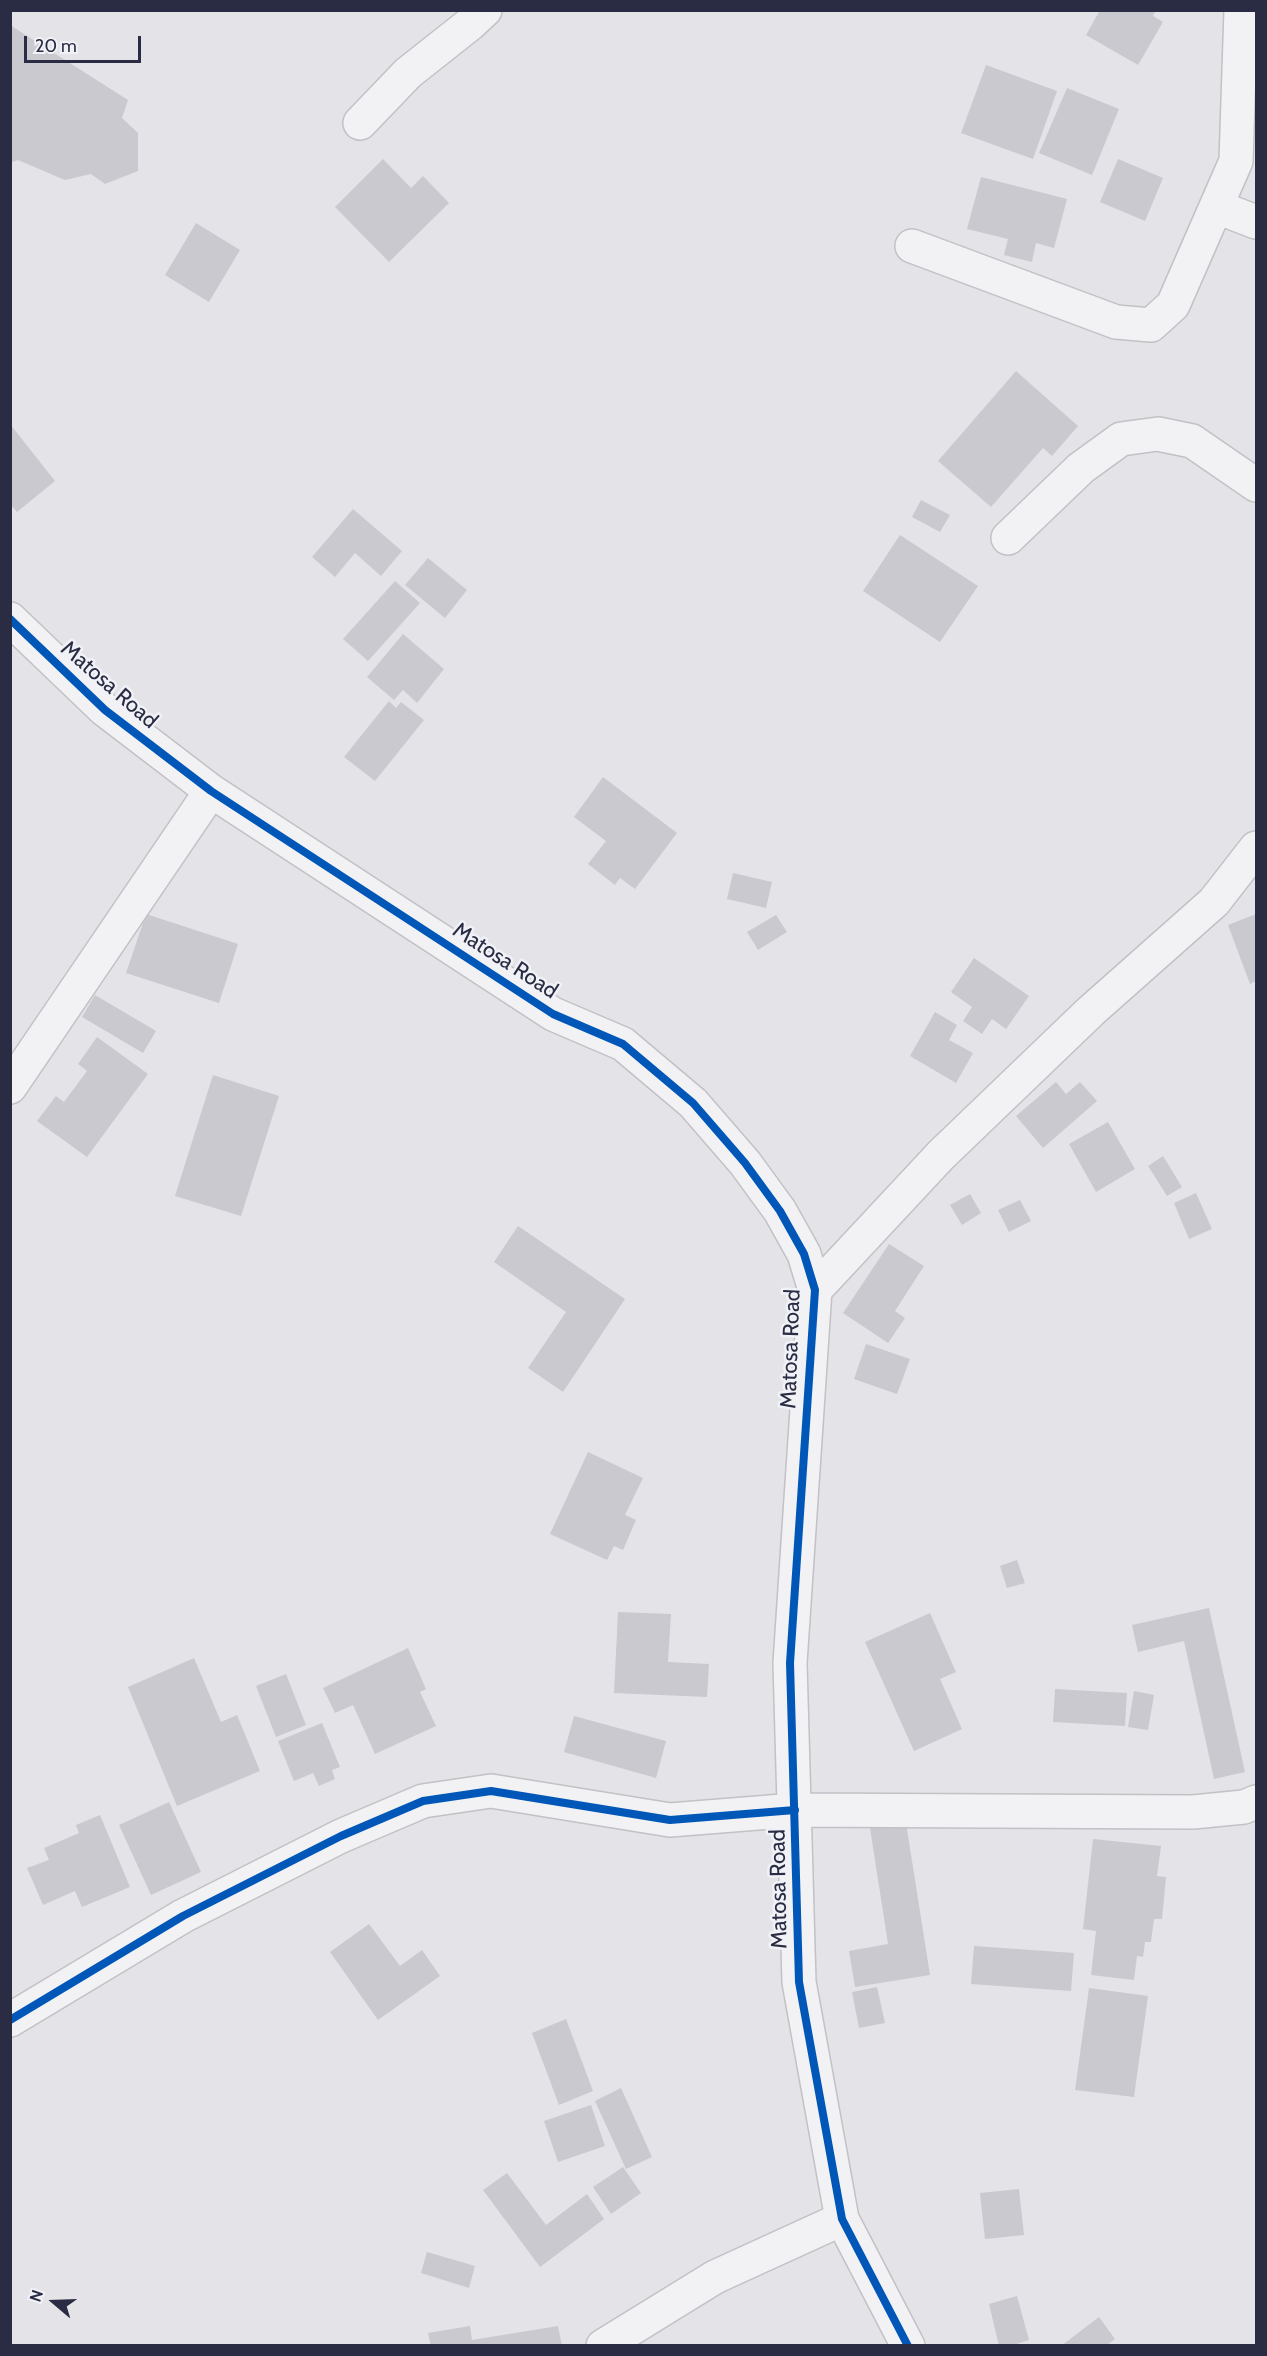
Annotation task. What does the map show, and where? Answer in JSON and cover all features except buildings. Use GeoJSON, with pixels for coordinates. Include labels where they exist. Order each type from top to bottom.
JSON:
{"type":"FeatureCollection","features":[{"type":"Feature","properties":{"kind":"street"},"geometry":{"type":"LineString","coordinates":[[360,123],[408,73],[471,24],[485,10]]}},
{"type":"Feature","properties":{"kind":"street"},"geometry":{"type":"LineString","coordinates":[[912,246],[1116,322],[1151,325],[1173,305],[1236,161],[1241,10]]}},
{"type":"Feature","properties":{"kind":"street"},"geometry":{"type":"LineString","coordinates":[[1217,207],[1257,222]]}},
{"type":"Feature","properties":{"kind":"street"},"geometry":{"type":"LineString","coordinates":[[1008,538],[1081,468],[1121,439],[1158,434],[1192,441],[1257,485]]}},
{"type":"Feature","properties":{"kind":"street","name":"Matosa Road"},"geometry":{"type":"LineString","coordinates":[[10,619],[105,710],[211,791],[553,1014],[623,1044],[693,1102],[745,1163],[780,1211],[804,1254],[815,1290],[790,1663],[799,1982],[842,2219],[908,2346]]}},
{"type":"Feature","properties":{"kind":"street"},"geometry":{"type":"LineString","coordinates":[[16,1072],[211,791]]}},
{"type":"Feature","properties":{"kind":"street"},"geometry":{"type":"LineString","coordinates":[[815,1290],[941,1155],[1091,1011],[1214,902],[1257,848]]}},
{"type":"Feature","properties":{"kind":"street"},"geometry":{"type":"LineString","coordinates":[[10,2020],[183,1916],[341,1836],[423,1801],[491,1791],[670,1820],[795,1810],[1193,1812],[1244,1807],[1257,1802]]}},
{"type":"Feature","properties":{"kind":"street"},"geometry":{"type":"LineString","coordinates":[[603,2346],[715,2277],[842,2219]]}},
{"type":"Feature","properties":{"kind":"cycle path"},"geometry":{"type":"LineString","coordinates":[[10,619],[105,710],[211,791],[553,1014],[623,1044],[693,1103],[745,1163],[780,1211],[804,1254],[815,1290],[790,1663],[799,1982],[842,2219],[908,2346]]}},
{"type":"Feature","properties":{"kind":"cycle path"},"geometry":{"type":"LineString","coordinates":[[10,2020],[183,1916],[341,1836],[423,1801],[491,1791],[670,1820],[795,1810]]}}]}
